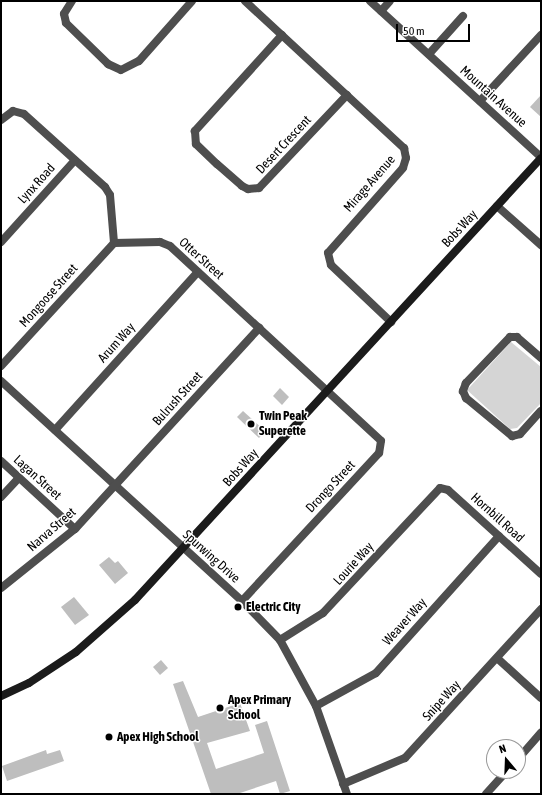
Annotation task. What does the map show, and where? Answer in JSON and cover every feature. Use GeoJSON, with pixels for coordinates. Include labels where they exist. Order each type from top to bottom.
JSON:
{"type":"FeatureCollection","features":[{"type":"Feature","properties":{"kind":"street"},"geometry":{"type":"LineString","coordinates":[[72,1],[64,14],[66,23],[108,64],[120,70],[139,61],[192,1]]}},
{"type":"Feature","properties":{"kind":"street","name":"Mirage Avenue"},"geometry":{"type":"LineString","coordinates":[[245,1],[401,144],[406,162],[332,245],[328,257],[334,269],[391,322]]}},
{"type":"Feature","properties":{"kind":"street","name":"Mountain Avenue"},"geometry":{"type":"LineString","coordinates":[[370,1],[541,157]]}},
{"type":"Feature","properties":{"kind":"street"},"geometry":{"type":"LineString","coordinates":[[381,11],[390,1]]}},
{"type":"Feature","properties":{"kind":"street"},"geometry":{"type":"LineString","coordinates":[[428,54],[463,16]]}},
{"type":"Feature","properties":{"kind":"street","name":"Desert Crescent"},"geometry":{"type":"LineString","coordinates":[[282,35],[195,131],[196,144],[242,186],[248,189],[259,188],[347,95]]}},
{"type":"Feature","properties":{"kind":"street"},"geometry":{"type":"LineString","coordinates":[[480,101],[541,35]]}},
{"type":"Feature","properties":{"kind":"street"},"geometry":{"type":"LineString","coordinates":[[3,118],[13,111],[24,114],[109,191],[114,243]]}},
{"type":"Feature","properties":{"kind":"street","name":"Bobs Way"},"geometry":{"type":"LineString","coordinates":[[1,696],[29,683],[94,639],[135,600],[541,157]]}},
{"type":"Feature","properties":{"kind":"street","name":"Lynx Road"},"geometry":{"type":"LineString","coordinates":[[1,242],[75,160]]}},
{"type":"Feature","properties":{"kind":"street"},"geometry":{"type":"LineString","coordinates":[[497,206],[541,245]]}},
{"type":"Feature","properties":{"kind":"street","name":"Otter Street"},"geometry":{"type":"LineString","coordinates":[[114,243],[164,243],[198,272],[328,391]]}},
{"type":"Feature","properties":{"kind":"street","name":"Mongoose Street"},"geometry":{"type":"LineString","coordinates":[[1,366],[114,243]]}},
{"type":"Feature","properties":{"kind":"street","name":"Arum Way"},"geometry":{"type":"LineString","coordinates":[[55,430],[198,272]]}},
{"type":"Feature","properties":{"kind":"street","name":"Bulrush Street"},"geometry":{"type":"LineString","coordinates":[[115,486],[259,328]]}},
{"type":"Feature","properties":{"kind":"street"},"geometry":{"type":"LineString","coordinates":[[541,358],[516,337],[510,337],[466,383],[463,391],[466,398],[512,436],[520,434],[541,411]]}},
{"type":"Feature","properties":{"kind":"street","name":"Spurwing Drive"},"geometry":{"type":"LineString","coordinates":[[1,381],[242,601],[280,640],[316,706],[347,794]]}},
{"type":"Feature","properties":{"kind":"street","name":"Drongo Street"},"geometry":{"type":"LineString","coordinates":[[242,601],[381,449],[377,436],[328,391]]}},
{"type":"Feature","properties":{"kind":"street","name":"Lagan Street"},"geometry":{"type":"LineString","coordinates":[[1,461],[75,529]]}},
{"type":"Feature","properties":{"kind":"street"},"geometry":{"type":"LineString","coordinates":[[1,497],[19,478]]}},
{"type":"Feature","properties":{"kind":"street","name":"Narva Street"},"geometry":{"type":"LineString","coordinates":[[1,588],[75,529],[115,486]]}},
{"type":"Feature","properties":{"kind":"street","name":"Hornbill Road"},"geometry":{"type":"LineString","coordinates":[[435,491],[444,488],[448,490],[541,574]]}},
{"type":"Feature","properties":{"kind":"street","name":"Lourie Way"},"geometry":{"type":"LineString","coordinates":[[280,640],[323,614],[435,491]]}},
{"type":"Feature","properties":{"kind":"street","name":"Weaver Way"},"geometry":{"type":"LineString","coordinates":[[316,706],[376,673],[499,536]]}},
{"type":"Feature","properties":{"kind":"street","name":"Snipe Way"},"geometry":{"type":"LineString","coordinates":[[343,784],[405,758],[541,609]]}},
{"type":"Feature","properties":{"kind":"street"},"geometry":{"type":"LineString","coordinates":[[497,658],[541,698]]}},
{"type":"Feature","properties":{"kind":"street"},"geometry":{"type":"LineString","coordinates":[[526,750],[541,733]]}},
{"type":"Feature","properties":{"kind":"street"},"geometry":{"type":"LineString","coordinates":[[486,794],[500,779]]}},
{"type":"Feature","properties":{"kind":"shaded area"},"geometry":{"type":"Polygon","coordinates":[[[511,342],[541,367],[541,403],[517,428],[510,429],[467,390],[511,342]]]}},
{"type":"Feature","properties":{"kind":"building"},"geometry":{"type":"Polygon","coordinates":[[[541,95],[541,117],[530,107],[541,95]]]}},
{"type":"Feature","properties":{"kind":"building"},"geometry":{"type":"Polygon","coordinates":[[[280,388],[289,397],[282,405],[273,396],[280,388]]]}},
{"type":"Feature","properties":{"kind":"building","name":"Twin Peak Superette"},"geometry":{"type":"Polygon","coordinates":[[[243,411],[265,431],[259,438],[237,417],[243,411]]]}},
{"type":"Feature","properties":{"kind":"building"},"geometry":{"type":"Polygon","coordinates":[[[109,557],[115,563],[118,561],[128,573],[115,584],[99,565],[109,557]]]}},
{"type":"Feature","properties":{"kind":"building"},"geometry":{"type":"Polygon","coordinates":[[[74,597],[89,615],[75,625],[61,607],[74,597]]]}},
{"type":"Feature","properties":{"kind":"building"},"geometry":{"type":"Polygon","coordinates":[[[161,660],[168,668],[160,675],[153,667],[161,660]]]}},
{"type":"Feature","properties":{"kind":"building"},"geometry":{"type":"Polygon","coordinates":[[[183,681],[198,717],[240,703],[250,731],[207,743],[216,769],[264,753],[255,725],[267,721],[290,791],[280,794],[276,781],[237,794],[211,794],[173,684],[183,681]]]}},
{"type":"Feature","properties":{"kind":"building"},"geometry":{"type":"Polygon","coordinates":[[[46,750],[47,754],[60,750],[64,761],[7,781],[2,766],[46,750]]]}},
{"type":"Feature","properties":{"kind":"place","name":"Twin Peak Superette"},"geometry":{"type":"Point","coordinates":[251,424]}},
{"type":"Feature","properties":{"kind":"place","name":"Electric City"},"geometry":{"type":"Point","coordinates":[238,607]}},
{"type":"Feature","properties":{"kind":"place","name":"Apex Primary School"},"geometry":{"type":"Point","coordinates":[220,708]}},
{"type":"Feature","properties":{"kind":"place","name":"Apex High School"},"geometry":{"type":"Point","coordinates":[109,737]}}]}
